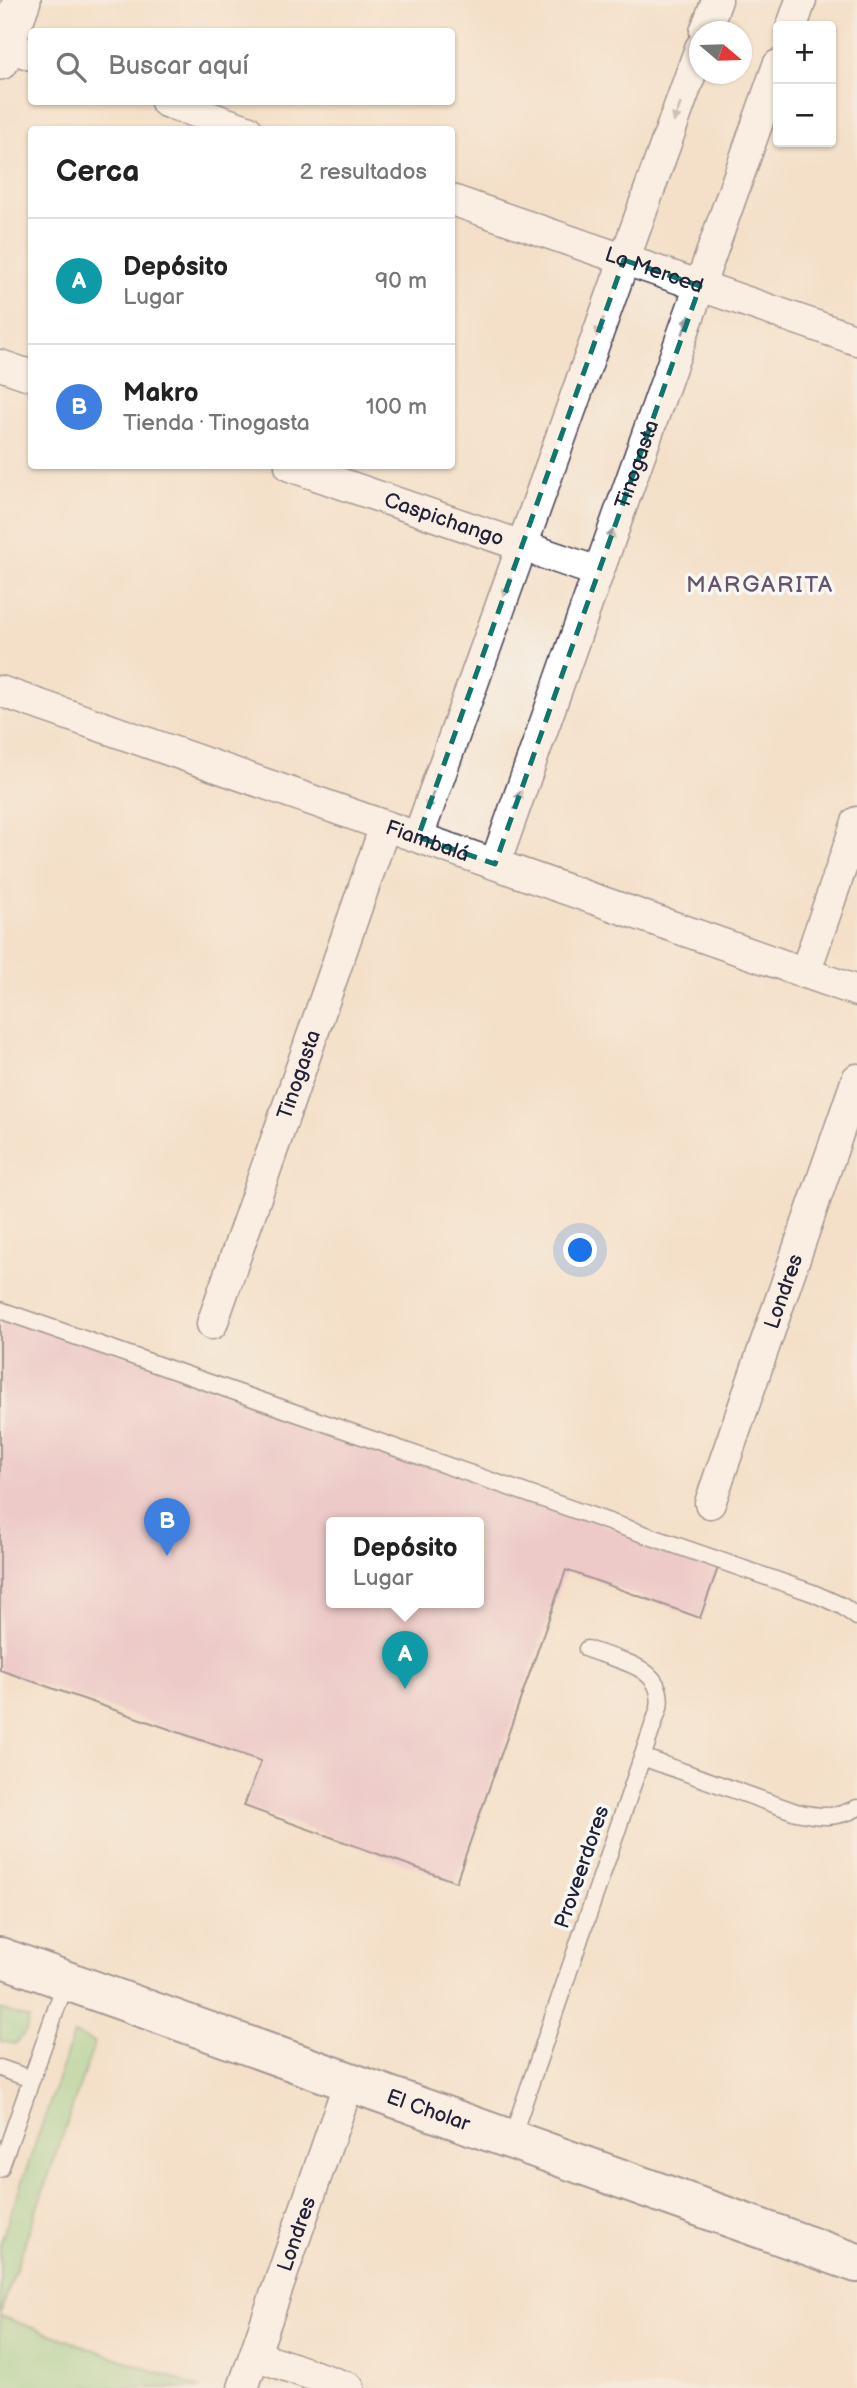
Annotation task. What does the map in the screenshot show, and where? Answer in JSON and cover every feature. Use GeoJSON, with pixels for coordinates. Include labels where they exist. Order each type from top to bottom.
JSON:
{"type":"FeatureCollection","features":[{"type":"Feature","properties":{"kind":"main road","name":"El Cholar"},"geometry":{"type":"LineString","coordinates":[[0,1957],[857,2263]]}},
{"type":"Feature","properties":{"kind":"street"},"geometry":{"type":"LineString","coordinates":[[12,54],[22,0]]}},
{"type":"Feature","properties":{"kind":"street"},"geometry":{"type":"LineString","coordinates":[[709,21],[717,0]]}},
{"type":"Feature","properties":{"kind":"street"},"geometry":{"type":"LineString","coordinates":[[794,21],[801,0]]}},
{"type":"Feature","properties":{"kind":"street"},"geometry":{"type":"LineString","coordinates":[[418,837],[689,76]]}},
{"type":"Feature","properties":{"kind":"street","name":"Tinogasta"},"geometry":{"type":"LineString","coordinates":[[495,864],[773,79]]}},
{"type":"Feature","properties":{"kind":"street"},"geometry":{"type":"LineString","coordinates":[[175,105],[235,126]]}},
{"type":"Feature","properties":{"kind":"street","name":"La Merced"},"geometry":{"type":"LineString","coordinates":[[455,201],[857,340]]}},
{"type":"Feature","properties":{"kind":"street"},"geometry":{"type":"LineString","coordinates":[[0,365],[28,375]]}},
{"type":"Feature","properties":{"kind":"street","name":"Caspichango"},"geometry":{"type":"LineString","coordinates":[[299,469],[598,572]]}},
{"type":"Feature","properties":{"kind":"street","name":"Fiambalá"},"geometry":{"type":"LineString","coordinates":[[0,691],[857,990]]}},
{"type":"Feature","properties":{"kind":"street"},"geometry":{"type":"LineString","coordinates":[[805,973],[857,821]]}},
{"type":"Feature","properties":{"kind":"street","name":"Tinogasta"},"geometry":{"type":"LineString","coordinates":[[212,1324],[385,826]]}},
{"type":"Feature","properties":{"kind":"street","name":"Londres"},"geometry":{"type":"LineString","coordinates":[[710,1503],[857,1079]]}},
{"type":"Feature","properties":{"kind":"street","name":"Londres"},"geometry":{"type":"LineString","coordinates":[[243,2388],[349,2082]]}},
{"type":"Feature","properties":{"kind":"street"},"geometry":{"type":"LineString","coordinates":[[255,2355],[349,2388]]}},
{"type":"Feature","properties":{"kind":"lane"},"geometry":{"type":"LineString","coordinates":[[0,1310],[813,1593],[842,1606],[857,1617]]}},
{"type":"Feature","properties":{"kind":"lane","name":"Proveerdores"},"geometry":{"type":"LineString","coordinates":[[511,2140],[659,1708],[661,1694],[657,1683],[647,1673],[587,1649]]}},
{"type":"Feature","properties":{"kind":"lane"},"geometry":{"type":"LineString","coordinates":[[642,1758],[796,1812],[819,1817],[844,1815],[857,1808]]}},
{"type":"Feature","properties":{"kind":"lane"},"geometry":{"type":"LineString","coordinates":[[0,2169],[66,1981]]}},
{"type":"Feature","properties":{"kind":"lane"},"geometry":{"type":"LineString","coordinates":[[0,2068],[31,2079]]}},
{"type":"Feature","properties":{"kind":"highlighted area"},"geometry":{"type":"Polygon","coordinates":[[[624,260],[700,286],[495,864],[418,837],[624,260]]]}},
{"type":"Feature","properties":{"kind":"green space"},"geometry":{"type":"Polygon","coordinates":[[[0,2009],[29,2019],[26,2031],[15,2044],[0,2041],[0,2009]]]}},
{"type":"Feature","properties":{"kind":"green space"},"geometry":{"type":"Polygon","coordinates":[[[74,2034],[95,2042],[0,2314],[0,2244],[74,2034]]]}},
{"type":"Feature","properties":{"kind":"green space"},"geometry":{"type":"Polygon","coordinates":[[[0,2316],[201,2388],[0,2388],[0,2316]]]}},
{"type":"Feature","properties":{"kind":"building"},"geometry":{"type":"Polygon","coordinates":[[[0,1312],[719,1565],[700,1618],[566,1570],[456,1882],[244,1806],[261,1761],[0,1670],[0,1312]]]}},
{"type":"Feature","properties":{"kind":"place","name":"Makro"},"geometry":{"type":"Point","coordinates":[167,1556]}},
{"type":"Feature","properties":{"kind":"place","name":"Depósito"},"geometry":{"type":"Point","coordinates":[405,1689]}},
{"type":"Feature","properties":{"kind":"district","name":"MARGARITA"},"geometry":{"type":"Point","coordinates":[760,585]}}]}
